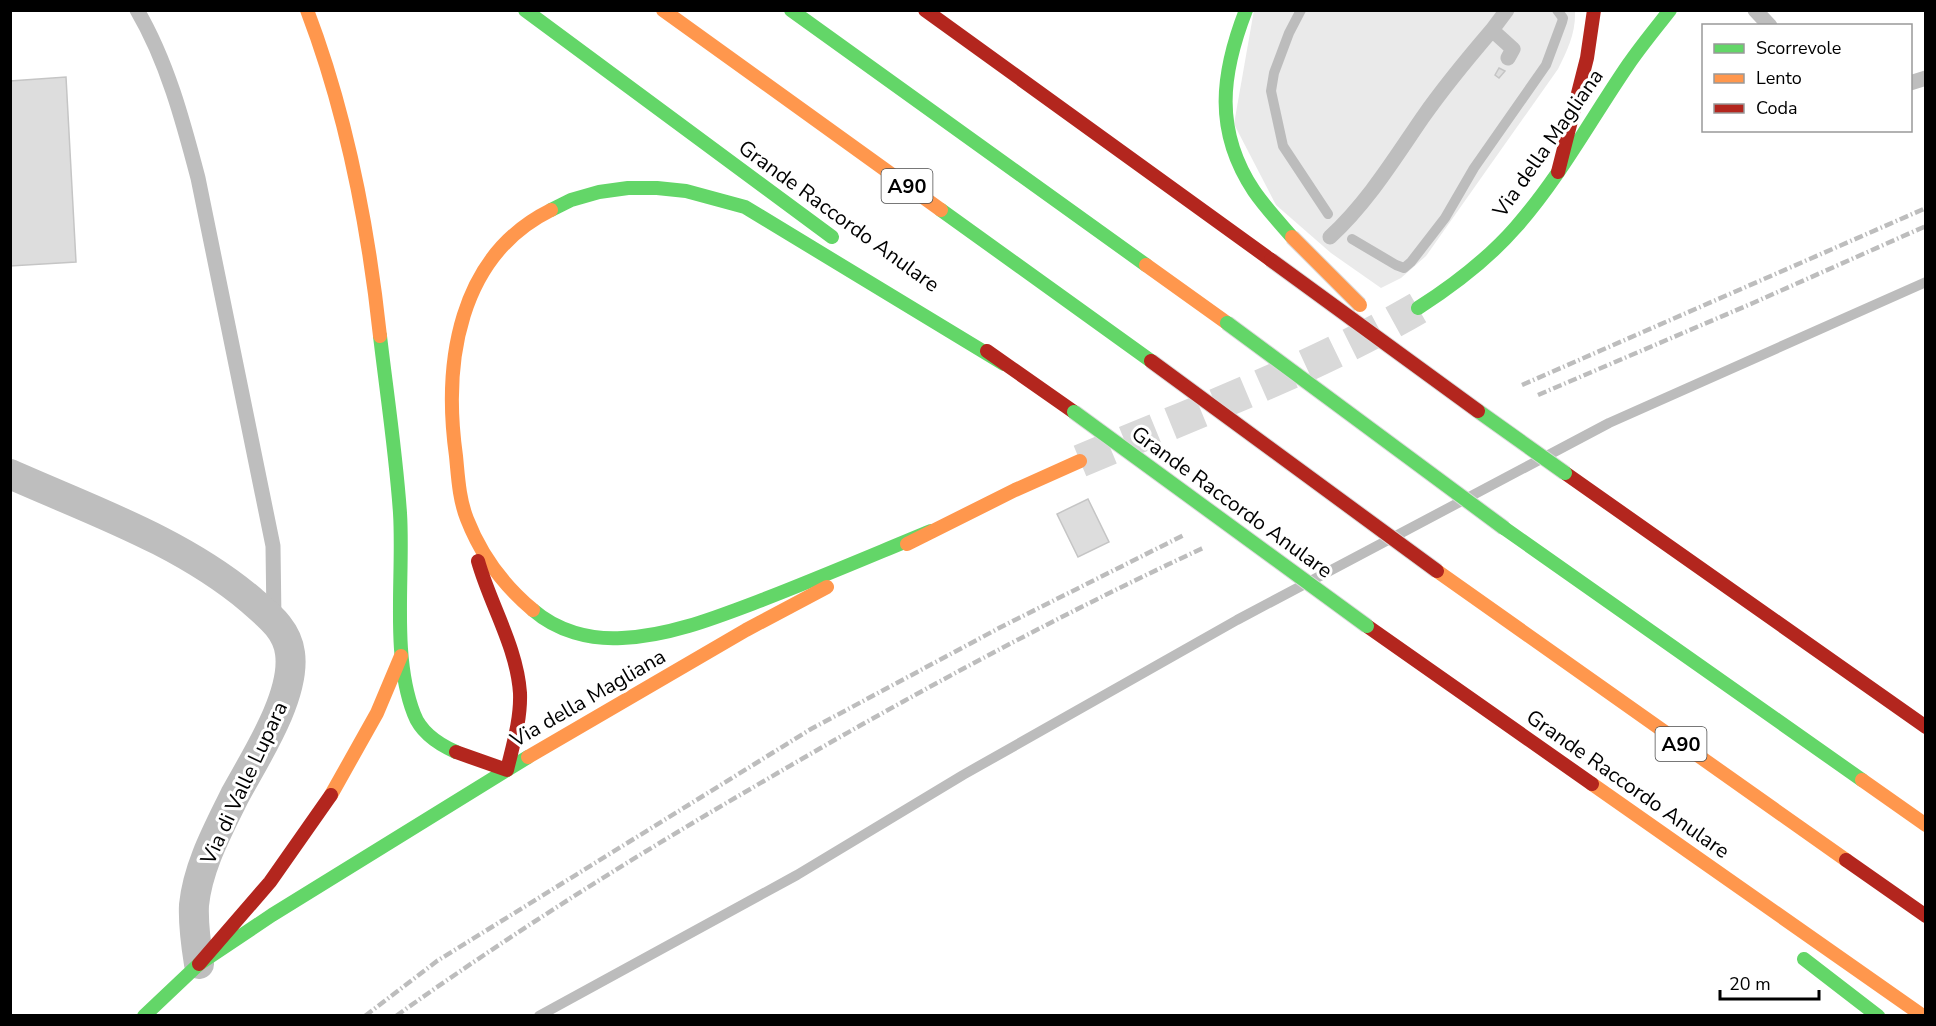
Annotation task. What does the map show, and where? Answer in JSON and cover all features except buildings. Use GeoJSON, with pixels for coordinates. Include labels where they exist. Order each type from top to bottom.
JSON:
{"type":"FeatureCollection","features":[{"type":"Feature","properties":{"kind":"main road"},"geometry":{"type":"LineString","coordinates":[[307,10],[342,109],[366,226],[379,314],[400,514],[401,654],[411,706],[415,719],[422,729],[432,738],[458,753],[507,770],[518,718],[519,680],[507,640],[485,589],[466,516],[456,461],[452,404],[455,353],[472,294],[487,265],[527,225],[557,206],[590,193],[636,187],[701,192],[745,207],[1004,364]]}},
{"type":"Feature","properties":{"kind":"main road","name":"Grande Raccordo Anulare"},"geometry":{"type":"LineString","coordinates":[[525,10],[841,244]]}},
{"type":"Feature","properties":{"kind":"main road","name":"A90"},"geometry":{"type":"LineString","coordinates":[[663,10],[1437,571],[1926,916]]}},
{"type":"Feature","properties":{"kind":"main road"},"geometry":{"type":"LineString","coordinates":[[791,10],[1227,323],[1504,528],[1926,825]]}},
{"type":"Feature","properties":{"kind":"main road"},"geometry":{"type":"LineString","coordinates":[[925,10],[1438,383],[1926,727]]}},
{"type":"Feature","properties":{"kind":"main road"},"geometry":{"type":"LineString","coordinates":[[1246,10],[1234,37],[1227,66],[1223,99],[1229,142],[1240,167],[1254,191],[1292,237],[1438,383]]}},
{"type":"Feature","properties":{"kind":"main road"},"geometry":{"type":"LineString","coordinates":[[1558,172],[1587,58],[1594,10]]}},
{"type":"Feature","properties":{"kind":"main road","name":"Via della Magliana"},"geometry":{"type":"LineString","coordinates":[[1418,309],[1456,283],[1481,262],[1527,214],[1558,172],[1628,64],[1670,10]]}},
{"type":"Feature","properties":{"kind":"main road","name":"Grande Raccordo Anulare"},"geometry":{"type":"LineString","coordinates":[[879,272],[1461,693],[1923,1016]]}},
{"type":"Feature","properties":{"kind":"main road","name":"Via della Magliana"},"geometry":{"type":"LineString","coordinates":[[144,1016],[199,964],[272,915],[507,770],[746,630],[931,531],[1080,461]]}},
{"type":"Feature","properties":{"kind":"main road"},"geometry":{"type":"LineString","coordinates":[[466,516],[485,557],[514,594],[550,622],[579,635],[600,639],[625,639],[655,634],[714,618],[931,531]]}},
{"type":"Feature","properties":{"kind":"main road"},"geometry":{"type":"LineString","coordinates":[[1817,652],[1926,711]]}},
{"type":"Feature","properties":{"kind":"main road"},"geometry":{"type":"LineString","coordinates":[[199,964],[279,871],[345,773],[375,722],[390,688],[401,654]]}},
{"type":"Feature","properties":{"kind":"main road"},"geometry":{"type":"LineString","coordinates":[[1461,693],[1590,800]]}},
{"type":"Feature","properties":{"kind":"main road"},"geometry":{"type":"LineString","coordinates":[[1794,952],[1878,1016]]}},
{"type":"Feature","properties":{"kind":"street","name":"Via di Valle Lupara"},"geometry":{"type":"LineString","coordinates":[[10,474],[166,544],[194,559],[218,574],[274,620],[286,638],[290,653],[287,692],[217,830],[205,862],[194,906],[199,964]]}},
{"type":"Feature","properties":{"kind":"lane"},"geometry":{"type":"LineString","coordinates":[[137,10],[164,68],[183,119],[198,178],[273,546],[274,620]]}},
{"type":"Feature","properties":{"kind":"lane"},"geometry":{"type":"LineString","coordinates":[[1330,237],[1371,195],[1425,115],[1507,10]]}},
{"type":"Feature","properties":{"kind":"lane"},"geometry":{"type":"LineString","coordinates":[[1755,10],[1768,24]]}},
{"type":"Feature","properties":{"kind":"lane"},"geometry":{"type":"LineString","coordinates":[[1492,30],[1514,49],[1508,58]]}},
{"type":"Feature","properties":{"kind":"shaded area"},"geometry":{"type":"Polygon","coordinates":[[[1254,10],[1575,10],[1575,18],[1571,40],[1558,69],[1426,256],[1401,278],[1381,288],[1331,253],[1276,205],[1234,124],[1254,10]]]}},
{"type":"Feature","properties":{"kind":"waterway"},"geometry":{"type":"LineString","coordinates":[[1301,10],[1289,33],[1274,73],[1271,91],[1283,146],[1328,214]]}},
{"type":"Feature","properties":{"kind":"waterway"},"geometry":{"type":"LineString","coordinates":[[1352,239],[1396,265],[1404,268],[1411,262],[1445,218],[1474,168],[1546,65],[1563,18],[1557,10]]}},
{"type":"Feature","properties":{"kind":"waterway"},"geometry":{"type":"LineString","coordinates":[[539,1016],[797,875],[963,775],[1237,620],[1609,423],[1926,282]]}},
{"type":"Feature","properties":{"kind":"tunnel"},"geometry":{"type":"LineString","coordinates":[[1080,461],[1294,371],[1418,308]]}},
{"type":"Feature","properties":{"kind":"railway"},"geometry":{"type":"LineString","coordinates":[[1522,385],[1926,208]]}},
{"type":"Feature","properties":{"kind":"railway"},"geometry":{"type":"LineString","coordinates":[[1538,395],[1926,226]]}},
{"type":"Feature","properties":{"kind":"railway"},"geometry":{"type":"LineString","coordinates":[[365,1016],[437,961],[811,729],[1001,627],[1184,535]]}},
{"type":"Feature","properties":{"kind":"railway"},"geometry":{"type":"LineString","coordinates":[[396,1016],[577,894],[818,750],[1036,630],[1203,548]]}},
{"type":"Feature","properties":{"kind":"traffic: fast"},"geometry":{"type":"LineString","coordinates":[[525,10],[832,237]]}},
{"type":"Feature","properties":{"kind":"traffic: fast"},"geometry":{"type":"LineString","coordinates":[[791,10],[1146,265]]}},
{"type":"Feature","properties":{"kind":"traffic: fast"},"geometry":{"type":"LineString","coordinates":[[1246,10],[1231,57],[1227,80],[1227,124],[1241,169],[1258,197],[1292,237]]}},
{"type":"Feature","properties":{"kind":"traffic: fast"},"geometry":{"type":"LineString","coordinates":[[1418,308],[1470,271],[1516,227],[1547,188],[1628,65],[1670,10]]}},
{"type":"Feature","properties":{"kind":"traffic: fast"},"geometry":{"type":"LineString","coordinates":[[551,210],[571,200],[599,192],[628,188],[686,191],[745,207],[1004,364]]}},
{"type":"Feature","properties":{"kind":"traffic: fast"},"geometry":{"type":"LineString","coordinates":[[941,210],[1151,361]]}},
{"type":"Feature","properties":{"kind":"traffic: fast"},"geometry":{"type":"LineString","coordinates":[[1227,323],[1504,528]]}},
{"type":"Feature","properties":{"kind":"traffic: fast"},"geometry":{"type":"LineString","coordinates":[[380,336],[400,513],[401,641],[407,691],[414,714],[421,727],[437,741],[456,752]]}},
{"type":"Feature","properties":{"kind":"traffic: fast"},"geometry":{"type":"LineString","coordinates":[[1478,411],[1565,473]]}},
{"type":"Feature","properties":{"kind":"traffic: fast"},"geometry":{"type":"LineString","coordinates":[[1074,412],[1367,626]]}},
{"type":"Feature","properties":{"kind":"traffic: fast"},"geometry":{"type":"LineString","coordinates":[[1504,528],[1862,780]]}},
{"type":"Feature","properties":{"kind":"traffic: fast"},"geometry":{"type":"LineString","coordinates":[[533,610],[563,629],[586,636],[622,638],[658,634],[693,625],[745,606],[931,531]]}},
{"type":"Feature","properties":{"kind":"traffic: fast"},"geometry":{"type":"LineString","coordinates":[[144,1016],[199,964],[272,915],[528,757]]}},
{"type":"Feature","properties":{"kind":"traffic: fast"},"geometry":{"type":"LineString","coordinates":[[1804,959],[1878,1016]]}},
{"type":"Feature","properties":{"kind":"traffic: slow"},"geometry":{"type":"LineString","coordinates":[[307,10],[334,89],[354,170],[369,253],[380,336]]}},
{"type":"Feature","properties":{"kind":"traffic: slow"},"geometry":{"type":"LineString","coordinates":[[663,10],[941,210]]}},
{"type":"Feature","properties":{"kind":"traffic: slow"},"geometry":{"type":"LineString","coordinates":[[533,610],[494,569],[467,519],[458,479],[452,385],[456,349],[464,315],[477,284],[495,255],[520,230],[551,210]]}},
{"type":"Feature","properties":{"kind":"traffic: slow"},"geometry":{"type":"LineString","coordinates":[[1292,237],[1360,305]]}},
{"type":"Feature","properties":{"kind":"traffic: slow"},"geometry":{"type":"LineString","coordinates":[[1146,265],[1227,323]]}},
{"type":"Feature","properties":{"kind":"traffic: slow"},"geometry":{"type":"LineString","coordinates":[[907,544],[1015,490],[1080,461]]}},
{"type":"Feature","properties":{"kind":"traffic: slow"},"geometry":{"type":"LineString","coordinates":[[1437,571],[1846,860]]}},
{"type":"Feature","properties":{"kind":"traffic: slow"},"geometry":{"type":"LineString","coordinates":[[528,757],[746,630],[827,587]]}},
{"type":"Feature","properties":{"kind":"traffic: slow"},"geometry":{"type":"LineString","coordinates":[[331,795],[377,713],[401,656]]}},
{"type":"Feature","properties":{"kind":"traffic: slow"},"geometry":{"type":"LineString","coordinates":[[1862,780],[1926,825]]}},
{"type":"Feature","properties":{"kind":"traffic: slow"},"geometry":{"type":"LineString","coordinates":[[1592,784],[1923,1016]]}},
{"type":"Feature","properties":{"kind":"traffic: jam"},"geometry":{"type":"LineString","coordinates":[[925,10],[1271,260]]}},
{"type":"Feature","properties":{"kind":"traffic: jam"},"geometry":{"type":"LineString","coordinates":[[1558,172],[1587,58],[1594,10]]}},
{"type":"Feature","properties":{"kind":"traffic: jam"},"geometry":{"type":"LineString","coordinates":[[1271,260],[1478,411]]}},
{"type":"Feature","properties":{"kind":"traffic: jam"},"geometry":{"type":"LineString","coordinates":[[987,351],[1074,412]]}},
{"type":"Feature","properties":{"kind":"traffic: jam"},"geometry":{"type":"LineString","coordinates":[[1151,361],[1437,571]]}},
{"type":"Feature","properties":{"kind":"traffic: jam"},"geometry":{"type":"LineString","coordinates":[[1565,473],[1926,727]]}},
{"type":"Feature","properties":{"kind":"traffic: jam"},"geometry":{"type":"LineString","coordinates":[[456,752],[507,770],[519,712],[520,693],[514,659],[478,561]]}},
{"type":"Feature","properties":{"kind":"traffic: jam"},"geometry":{"type":"LineString","coordinates":[[1367,626],[1592,784]]}},
{"type":"Feature","properties":{"kind":"traffic: jam"},"geometry":{"type":"LineString","coordinates":[[199,964],[270,882],[331,795]]}},
{"type":"Feature","properties":{"kind":"traffic: jam"},"geometry":{"type":"LineString","coordinates":[[1846,860],[1926,916]]}}]}
